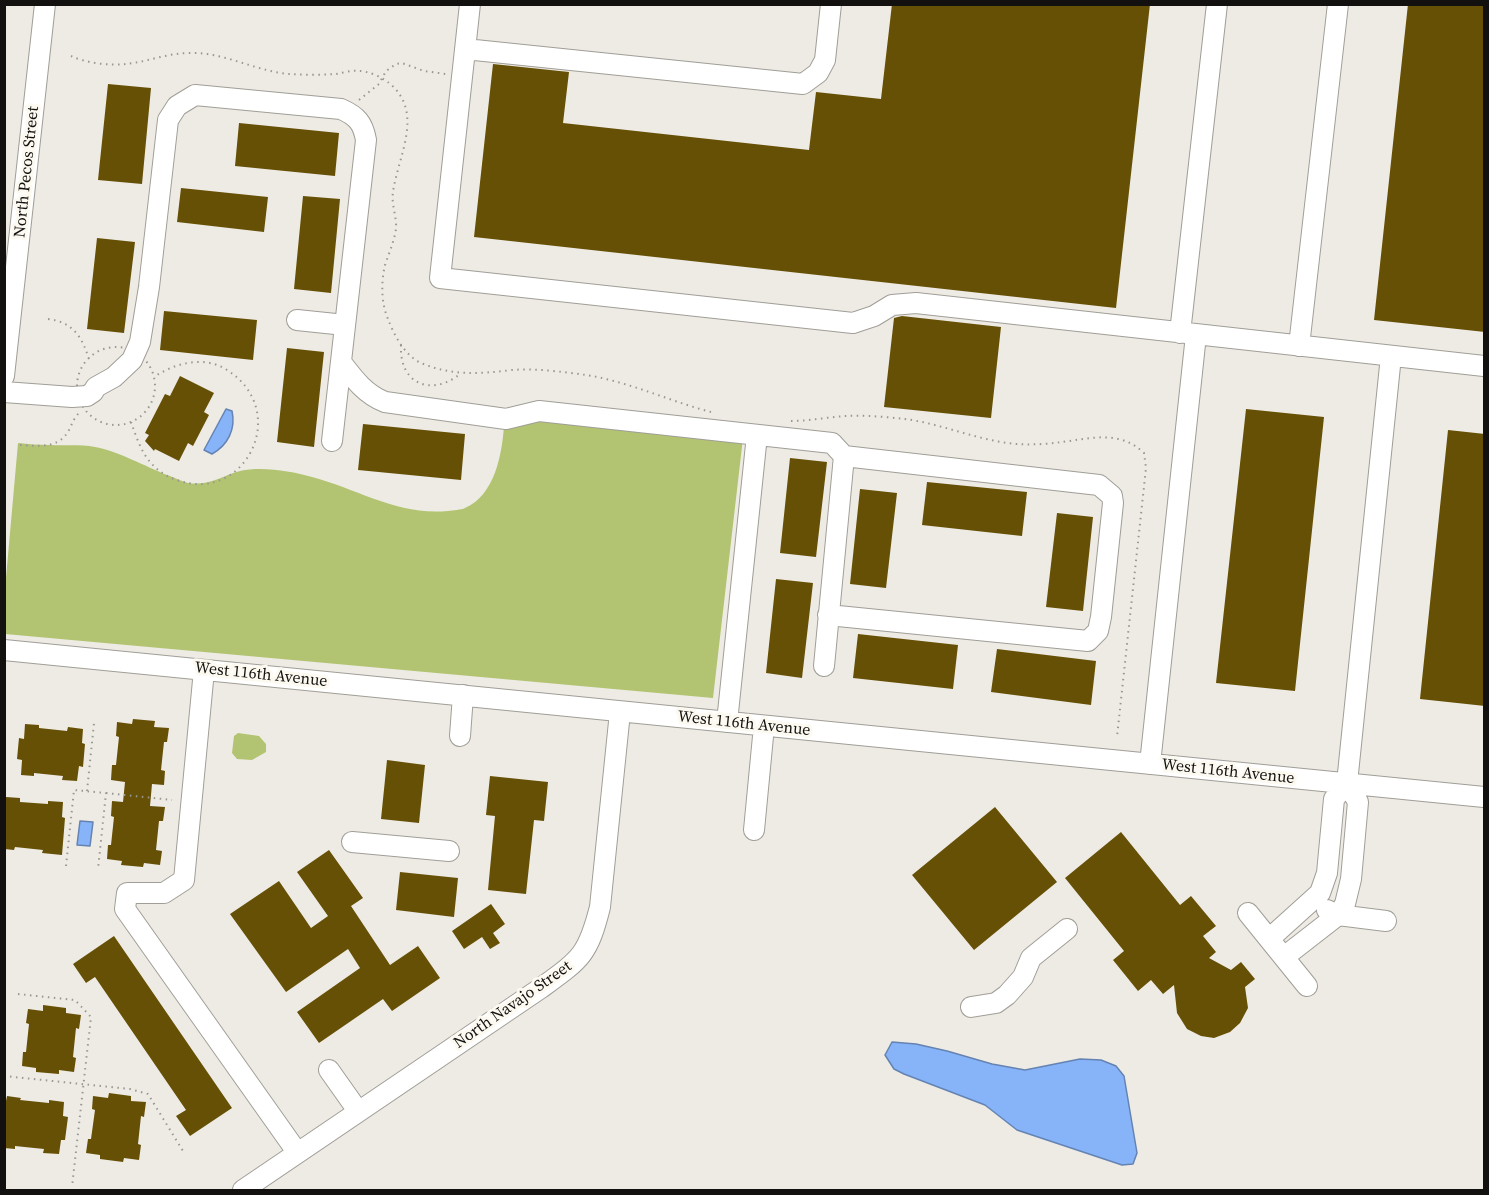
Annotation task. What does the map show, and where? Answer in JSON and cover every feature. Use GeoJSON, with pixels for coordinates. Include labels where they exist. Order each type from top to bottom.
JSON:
{"type":"FeatureCollection","features":[{"type":"Feature","properties":{"kind":"street","name":"North Pecos Street"},"geometry":{"type":"LineString","coordinates":[[4,377],[45,4]]}},
{"type":"Feature","properties":{"kind":"street"},"geometry":{"type":"LineString","coordinates":[[470,4],[440,278],[853,323],[874,316],[892,305],[916,303],[1485,366]]}},
{"type":"Feature","properties":{"kind":"street"},"geometry":{"type":"LineString","coordinates":[[465,50],[803,84],[818,72],[825,60],[831,4]]}},
{"type":"Feature","properties":{"kind":"street"},"geometry":{"type":"LineString","coordinates":[[1150,764],[1216,4]]}},
{"type":"Feature","properties":{"kind":"street"},"geometry":{"type":"LineString","coordinates":[[1299,346],[1338,4]]}},
{"type":"Feature","properties":{"kind":"street"},"geometry":{"type":"LineString","coordinates":[[4,392],[72,397],[91,394],[96,387],[126,367],[132,360],[140,342],[149,287],[168,120],[177,106],[195,95],[341,109],[353,114],[360,121],[366,140],[332,441]]}},
{"type":"Feature","properties":{"kind":"street"},"geometry":{"type":"LineString","coordinates":[[297,320],[345,325]]}},
{"type":"Feature","properties":{"kind":"street"},"geometry":{"type":"LineString","coordinates":[[1269,939],[1318,897],[1325,883],[1334,799],[1347,783],[1390,356]]}},
{"type":"Feature","properties":{"kind":"street"},"geometry":{"type":"LineString","coordinates":[[341,362],[367,393],[385,402],[506,419],[539,411],[832,443],[844,456],[1099,485],[1112,496],[1101,617],[1098,631],[1088,641],[828,615]]}},
{"type":"Feature","properties":{"kind":"street"},"geometry":{"type":"LineString","coordinates":[[4,377],[96,387]]}},
{"type":"Feature","properties":{"kind":"street"},"geometry":{"type":"LineString","coordinates":[[727,722],[757,435]]}},
{"type":"Feature","properties":{"kind":"street"},"geometry":{"type":"LineString","coordinates":[[824,666],[844,456]]}},
{"type":"Feature","properties":{"kind":"street","name":"West 116th Avenue"},"geometry":{"type":"LineString","coordinates":[[4,650],[1485,797]]}},
{"type":"Feature","properties":{"kind":"street"},"geometry":{"type":"LineString","coordinates":[[204,670],[184,880],[164,893],[127,893],[125,909],[297,1152]]}},
{"type":"Feature","properties":{"kind":"street"},"geometry":{"type":"LineString","coordinates":[[460,736],[463,695]]}},
{"type":"Feature","properties":{"kind":"street","name":"North Navajo Street"},"geometry":{"type":"LineString","coordinates":[[243,1191],[549,982],[579,958],[588,946],[600,907],[620,712]]}},
{"type":"Feature","properties":{"kind":"street"},"geometry":{"type":"LineString","coordinates":[[754,830],[764,726]]}},
{"type":"Feature","properties":{"kind":"street"},"geometry":{"type":"LineString","coordinates":[[1284,957],[1338,915],[1345,904],[1351,879],[1358,802],[1347,783]]}},
{"type":"Feature","properties":{"kind":"street"},"geometry":{"type":"LineString","coordinates":[[352,842],[449,851]]}},
{"type":"Feature","properties":{"kind":"street"},"geometry":{"type":"LineString","coordinates":[[1318,897],[1326,909],[1338,915],[1386,921]]}},
{"type":"Feature","properties":{"kind":"street"},"geometry":{"type":"LineString","coordinates":[[1248,913],[1307,986]]}},
{"type":"Feature","properties":{"kind":"street"},"geometry":{"type":"LineString","coordinates":[[971,1007],[996,1003],[1007,995],[1023,977],[1031,958],[1067,929]]}},
{"type":"Feature","properties":{"kind":"street"},"geometry":{"type":"LineString","coordinates":[[329,1070],[358,1111]]}},
{"type":"Feature","properties":{"kind":"path"},"geometry":{"type":"LineString","coordinates":[[71,56],[82,61],[125,64],[172,54],[207,54],[254,68],[290,74],[336,74],[360,70],[390,83],[401,99],[409,126],[393,194],[396,227],[393,245],[385,266],[382,301],[388,320],[401,345],[418,362],[444,372],[460,374],[521,370],[586,375],[639,388],[712,412]]}},
{"type":"Feature","properties":{"kind":"path"},"geometry":{"type":"LineString","coordinates":[[353,114],[360,98],[383,80],[386,71],[396,64],[402,63],[424,71],[462,76]]}},
{"type":"Feature","properties":{"kind":"path"},"geometry":{"type":"LineString","coordinates":[[48,319],[61,321],[75,330],[82,340],[89,359]]}},
{"type":"Feature","properties":{"kind":"path"},"geometry":{"type":"LineString","coordinates":[[401,345],[400,358],[405,371],[414,380],[440,386],[460,374]]}},
{"type":"Feature","properties":{"kind":"path"},"geometry":{"type":"LineString","coordinates":[[131,422],[139,444],[150,463],[166,476],[187,484],[208,484],[228,476],[244,463],[254,446],[259,428],[257,409],[250,391],[238,377],[221,366],[202,362],[183,363],[165,369],[154,377]]}},
{"type":"Feature","properties":{"kind":"path"},"geometry":{"type":"LineString","coordinates":[[20,445],[55,444],[63,438],[74,418],[84,408]]}},
{"type":"Feature","properties":{"kind":"path"},"geometry":{"type":"LineString","coordinates":[[782,421],[846,416],[880,417],[928,423],[997,442],[1037,444],[1100,436],[1118,438],[1138,447],[1144,453],[1146,468],[1117,736]]}},
{"type":"Feature","properties":{"kind":"path"},"geometry":{"type":"LineString","coordinates":[[87,791],[94,723]]}},
{"type":"Feature","properties":{"kind":"path"},"geometry":{"type":"LineString","coordinates":[[66,866],[74,790],[172,800]]}},
{"type":"Feature","properties":{"kind":"path"},"geometry":{"type":"LineString","coordinates":[[98,869],[105,793]]}},
{"type":"Feature","properties":{"kind":"path"},"geometry":{"type":"LineString","coordinates":[[64,829],[70,829]]}},
{"type":"Feature","properties":{"kind":"path"},"geometry":{"type":"LineString","coordinates":[[18,994],[75,1000],[90,1017],[72,1187]]}},
{"type":"Feature","properties":{"kind":"path"},"geometry":{"type":"LineString","coordinates":[[4,1076],[130,1089],[148,1094],[183,1151]]}},
{"type":"Feature","properties":{"kind":"green space"},"geometry":{"type":"Polygon","coordinates":[[[541,417],[743,438],[713,698],[5,634],[5,589],[18,443],[103,449],[188,483],[196,484],[240,471],[267,469],[286,471],[329,482],[395,506],[448,511],[465,508],[475,502],[490,484],[499,461],[504,426],[541,417]]]}},
{"type":"Feature","properties":{"kind":"green space"},"geometry":{"type":"Polygon","coordinates":[[[238,733],[259,736],[266,744],[266,752],[252,760],[237,759],[232,753],[234,736],[238,733]]]}},
{"type":"Feature","properties":{"kind":"water"},"geometry":{"type":"Polygon","coordinates":[[[226,409],[232,411],[232,430],[222,446],[212,454],[204,450],[226,409]]]}},
{"type":"Feature","properties":{"kind":"water"},"geometry":{"type":"Polygon","coordinates":[[[80,821],[93,822],[90,846],[77,845],[80,821]]]}},
{"type":"Feature","properties":{"kind":"water"},"geometry":{"type":"Polygon","coordinates":[[[892,1042],[916,1044],[992,1064],[1025,1070],[1080,1059],[1101,1060],[1116,1066],[1124,1076],[1137,1153],[1133,1164],[1122,1165],[1017,1130],[985,1105],[894,1069],[885,1055],[892,1042]]]}},
{"type":"Feature","properties":{"kind":"building"},"geometry":{"type":"Polygon","coordinates":[[[892,4],[1150,4],[1116,308],[474,237],[493,64],[569,72],[563,123],[809,150],[816,92],[881,99],[892,4]]]}},
{"type":"Feature","properties":{"kind":"building"},"geometry":{"type":"Polygon","coordinates":[[[1408,4],[1485,4],[1485,332],[1374,320],[1408,4]]]}},
{"type":"Feature","properties":{"kind":"building"},"geometry":{"type":"Polygon","coordinates":[[[108,84],[151,88],[142,184],[98,180],[108,84]]]}},
{"type":"Feature","properties":{"kind":"building"},"geometry":{"type":"Polygon","coordinates":[[[239,123],[339,133],[335,176],[235,166],[239,123]]]}},
{"type":"Feature","properties":{"kind":"building"},"geometry":{"type":"Polygon","coordinates":[[[181,188],[268,197],[264,232],[177,222],[181,188]]]}},
{"type":"Feature","properties":{"kind":"building"},"geometry":{"type":"Polygon","coordinates":[[[303,196],[340,199],[331,293],[294,289],[303,196]]]}},
{"type":"Feature","properties":{"kind":"building"},"geometry":{"type":"Polygon","coordinates":[[[97,238],[135,242],[124,333],[87,329],[97,238]]]}},
{"type":"Feature","properties":{"kind":"building"},"geometry":{"type":"Polygon","coordinates":[[[164,311],[257,320],[253,360],[160,350],[164,311]]]}},
{"type":"Feature","properties":{"kind":"building"},"geometry":{"type":"Polygon","coordinates":[[[902,316],[1001,327],[991,418],[884,407],[894,318],[902,316]]]}},
{"type":"Feature","properties":{"kind":"building"},"geometry":{"type":"Polygon","coordinates":[[[287,348],[324,352],[314,447],[277,442],[287,348]]]}},
{"type":"Feature","properties":{"kind":"building"},"geometry":{"type":"Polygon","coordinates":[[[180,376],[214,393],[204,412],[209,415],[193,446],[188,443],[179,461],[155,449],[154,451],[145,441],[149,435],[145,433],[165,394],[170,396],[180,376]]]}},
{"type":"Feature","properties":{"kind":"building"},"geometry":{"type":"Polygon","coordinates":[[[1246,409],[1324,417],[1295,691],[1216,683],[1246,409]]]}},
{"type":"Feature","properties":{"kind":"building"},"geometry":{"type":"Polygon","coordinates":[[[363,424],[465,434],[461,480],[358,470],[363,424]]]}},
{"type":"Feature","properties":{"kind":"building"},"geometry":{"type":"Polygon","coordinates":[[[1448,430],[1485,434],[1485,706],[1420,699],[1448,430]]]}},
{"type":"Feature","properties":{"kind":"building"},"geometry":{"type":"Polygon","coordinates":[[[790,458],[827,462],[816,557],[780,553],[790,458]]]}},
{"type":"Feature","properties":{"kind":"building"},"geometry":{"type":"Polygon","coordinates":[[[927,482],[1027,492],[1022,536],[922,525],[927,482]]]}},
{"type":"Feature","properties":{"kind":"building"},"geometry":{"type":"Polygon","coordinates":[[[860,489],[897,493],[886,588],[850,584],[860,489]]]}},
{"type":"Feature","properties":{"kind":"building"},"geometry":{"type":"Polygon","coordinates":[[[1057,513],[1093,517],[1083,611],[1046,607],[1057,513]]]}},
{"type":"Feature","properties":{"kind":"building"},"geometry":{"type":"Polygon","coordinates":[[[776,579],[813,583],[802,678],[766,673],[776,579]]]}},
{"type":"Feature","properties":{"kind":"building"},"geometry":{"type":"Polygon","coordinates":[[[858,634],[958,645],[953,689],[853,678],[858,634]]]}},
{"type":"Feature","properties":{"kind":"building"},"geometry":{"type":"Polygon","coordinates":[[[997,649],[1096,661],[1091,705],[991,692],[997,649]]]}},
{"type":"Feature","properties":{"kind":"building"},"geometry":{"type":"Polygon","coordinates":[[[133,719],[155,721],[154,727],[169,728],[167,742],[164,742],[161,770],[165,771],[164,785],[152,784],[150,806],[165,807],[163,821],[159,821],[156,850],[162,851],[160,865],[144,863],[143,867],[121,865],[122,861],[107,859],[114,817],[111,816],[112,801],[123,802],[125,782],[111,780],[112,765],[116,765],[119,737],[116,736],[117,722],[132,724],[133,719]]]}},
{"type":"Feature","properties":{"kind":"building"},"geometry":{"type":"Polygon","coordinates":[[[25,724],[67,731],[68,727],[83,729],[82,743],[85,744],[83,767],[79,766],[77,781],[62,780],[63,776],[34,773],[34,776],[21,775],[22,760],[17,759],[19,738],[24,739],[25,724]]]}},
{"type":"Feature","properties":{"kind":"building"},"geometry":{"type":"Polygon","coordinates":[[[387,760],[425,765],[419,823],[381,819],[387,760]]]}},
{"type":"Feature","properties":{"kind":"building"},"geometry":{"type":"Polygon","coordinates":[[[490,776],[548,782],[544,821],[534,820],[526,894],[488,890],[495,816],[486,815],[490,776]]]}},
{"type":"Feature","properties":{"kind":"building"},"geometry":{"type":"Polygon","coordinates":[[[6,797],[20,798],[20,802],[48,804],[48,801],[63,802],[62,817],[65,818],[62,855],[15,847],[14,850],[4,849],[6,797]]]}},
{"type":"Feature","properties":{"kind":"building"},"geometry":{"type":"Polygon","coordinates":[[[995,807],[1057,882],[974,950],[912,875],[995,807]]]}},
{"type":"Feature","properties":{"kind":"building"},"geometry":{"type":"Polygon","coordinates":[[[1121,832],[1180,905],[1191,896],[1216,926],[1203,936],[1216,952],[1209,958],[1231,970],[1241,962],[1255,979],[1245,987],[1248,1008],[1240,1023],[1230,1032],[1214,1038],[1201,1036],[1187,1029],[1177,1013],[1174,985],[1163,994],[1151,980],[1138,991],[1113,960],[1124,951],[1065,878],[1121,832]]]}},
{"type":"Feature","properties":{"kind":"building"},"geometry":{"type":"Polygon","coordinates":[[[329,850],[363,898],[351,906],[390,965],[418,946],[440,978],[392,1011],[383,999],[319,1043],[297,1012],[360,968],[348,949],[286,992],[230,914],[279,881],[311,928],[328,916],[297,872],[329,850]]]}},
{"type":"Feature","properties":{"kind":"building"},"geometry":{"type":"Polygon","coordinates":[[[400,872],[458,878],[454,917],[396,910],[400,872]]]}},
{"type":"Feature","properties":{"kind":"building"},"geometry":{"type":"Polygon","coordinates":[[[491,904],[505,924],[493,933],[500,943],[490,949],[482,937],[464,949],[452,931],[491,904]]]}},
{"type":"Feature","properties":{"kind":"building"},"geometry":{"type":"Polygon","coordinates":[[[114,936],[232,1108],[190,1136],[176,1116],[186,1110],[95,977],[86,983],[73,964],[114,936]]]}},
{"type":"Feature","properties":{"kind":"building"},"geometry":{"type":"Polygon","coordinates":[[[43,1005],[66,1008],[66,1013],[81,1015],[79,1029],[76,1028],[74,1072],[59,1070],[59,1074],[36,1072],[36,1068],[22,1066],[29,1024],[26,1023],[28,1009],[43,1011],[43,1005]]]}},
{"type":"Feature","properties":{"kind":"building"},"geometry":{"type":"Polygon","coordinates":[[[109,1093],[131,1096],[131,1101],[146,1102],[144,1117],[141,1116],[139,1160],[124,1158],[123,1162],[100,1159],[100,1155],[86,1153],[88,1139],[91,1139],[95,1110],[92,1109],[93,1096],[108,1098],[109,1093]]]}},
{"type":"Feature","properties":{"kind":"building"},"geometry":{"type":"Polygon","coordinates":[[[7,1096],[21,1098],[20,1100],[64,1102],[63,1116],[68,1117],[65,1140],[61,1140],[59,1154],[43,1153],[44,1149],[15,1146],[15,1149],[4,1148],[4,1111],[7,1096]]]}}]}
